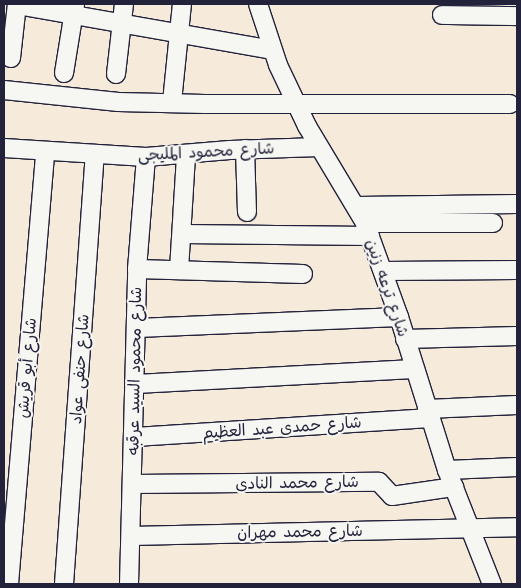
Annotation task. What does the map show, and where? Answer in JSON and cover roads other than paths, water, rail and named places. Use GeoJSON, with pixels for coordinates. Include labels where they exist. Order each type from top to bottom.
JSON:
{"type":"FeatureCollection","features":[{"type":"Feature","properties":{"kind":"street"},"geometry":{"type":"LineString","coordinates":[[9,50],[17,4],[74,9],[122,23],[272,50]]}},
{"type":"Feature","properties":{"kind":"street"},"geometry":{"type":"LineString","coordinates":[[116,74],[124,4]]}},
{"type":"Feature","properties":{"kind":"street"},"geometry":{"type":"LineString","coordinates":[[172,102],[182,4]]}},
{"type":"Feature","properties":{"kind":"street","name":"شارع ترعه زنين"},"geometry":{"type":"LineString","coordinates":[[258,4],[272,50],[296,103],[319,147],[356,206],[367,230],[399,317],[404,339],[447,470],[492,584]]}},
{"type":"Feature","properties":{"kind":"street"},"geometry":{"type":"LineString","coordinates":[[64,73],[74,9]]}},
{"type":"Feature","properties":{"kind":"street"},"geometry":{"type":"LineString","coordinates":[[442,15],[517,16]]}},
{"type":"Feature","properties":{"kind":"street"},"geometry":{"type":"LineString","coordinates":[[4,90],[118,102],[510,104]]}},
{"type":"Feature","properties":{"kind":"street","name":"شارع محمود المليجى"},"geometry":{"type":"LineString","coordinates":[[4,148],[146,157],[186,156],[245,149],[319,147]]}},
{"type":"Feature","properties":{"kind":"street"},"geometry":{"type":"LineString","coordinates":[[245,149],[246,212]]}},
{"type":"Feature","properties":{"kind":"street","name":"شارع أبو قريش"},"geometry":{"type":"LineString","coordinates":[[9,584],[45,151]]}},
{"type":"Feature","properties":{"kind":"street","name":"شارع حنفى عواد"},"geometry":{"type":"LineString","coordinates":[[64,584],[95,154]]}},
{"type":"Feature","properties":{"kind":"street"},"geometry":{"type":"LineString","coordinates":[[179,270],[186,156]]}},
{"type":"Feature","properties":{"kind":"street","name":"شارع محمود السيد عرقبه"},"geometry":{"type":"LineString","coordinates":[[129,584],[136,384],[137,268],[146,157]]}},
{"type":"Feature","properties":{"kind":"street"},"geometry":{"type":"LineString","coordinates":[[356,206],[517,204]]}},
{"type":"Feature","properties":{"kind":"street"},"geometry":{"type":"LineString","coordinates":[[182,234],[367,230],[493,223]]}},
{"type":"Feature","properties":{"kind":"street"},"geometry":{"type":"LineString","coordinates":[[137,268],[303,274]]}},
{"type":"Feature","properties":{"kind":"street"},"geometry":{"type":"LineString","coordinates":[[383,271],[517,270]]}},
{"type":"Feature","properties":{"kind":"street"},"geometry":{"type":"LineString","coordinates":[[137,328],[399,317]]}},
{"type":"Feature","properties":{"kind":"street"},"geometry":{"type":"LineString","coordinates":[[404,339],[517,336]]}},
{"type":"Feature","properties":{"kind":"street"},"geometry":{"type":"LineString","coordinates":[[136,384],[414,370]]}},
{"type":"Feature","properties":{"kind":"street","name":"شارع حمدى عبد العظيم"},"geometry":{"type":"LineString","coordinates":[[134,437],[428,414],[517,405]]}},
{"type":"Feature","properties":{"kind":"street"},"geometry":{"type":"LineString","coordinates":[[447,470],[517,467]]}},
{"type":"Feature","properties":{"kind":"street","name":"شارع محمد النادى"},"geometry":{"type":"LineString","coordinates":[[133,484],[379,482],[392,496],[454,487]]}},
{"type":"Feature","properties":{"kind":"street","name":"شارع محمد مهران"},"geometry":{"type":"LineString","coordinates":[[131,536],[517,527]]}}]}
